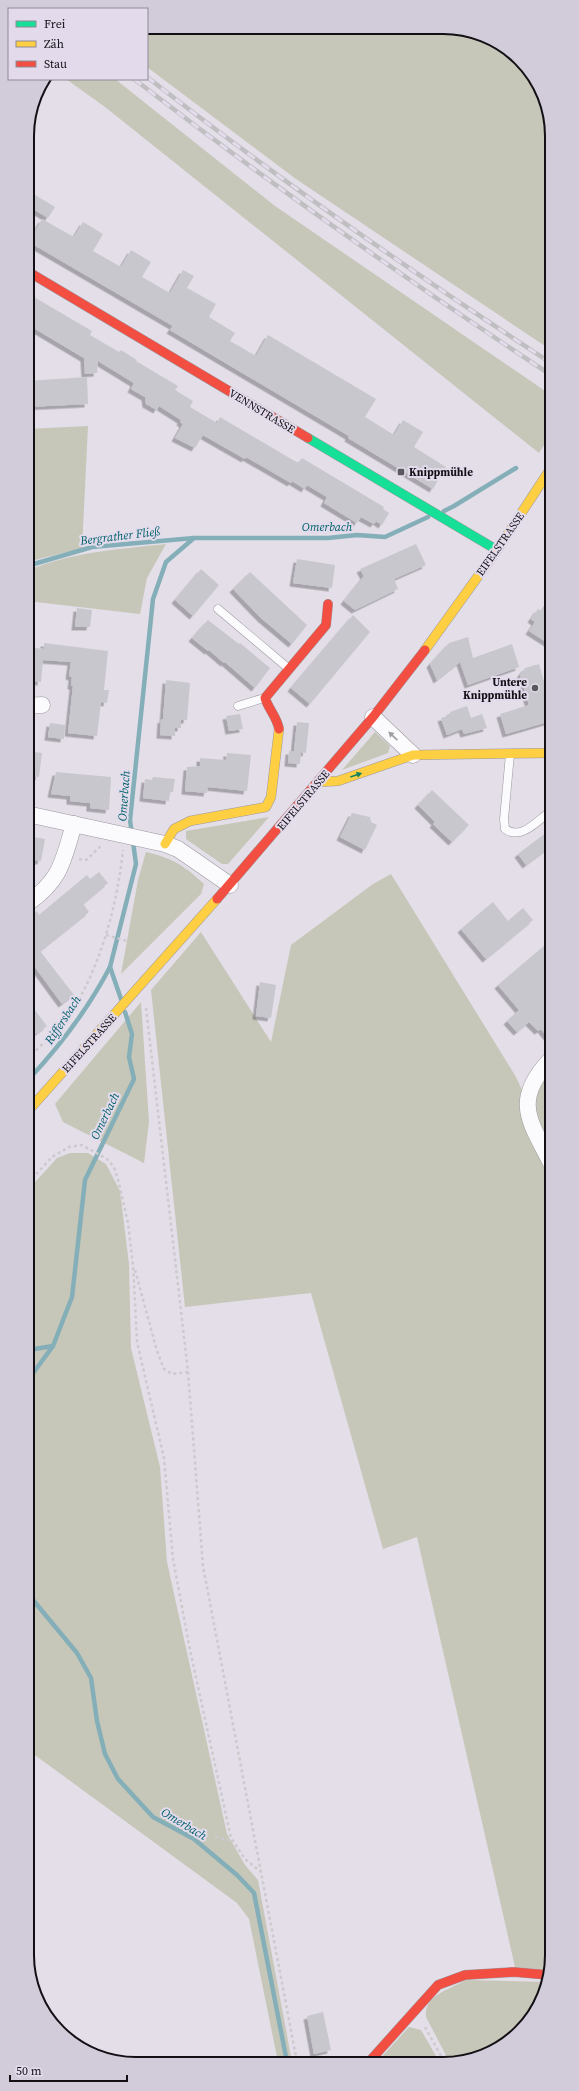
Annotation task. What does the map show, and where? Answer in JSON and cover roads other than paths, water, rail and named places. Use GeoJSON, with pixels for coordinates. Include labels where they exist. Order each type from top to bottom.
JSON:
{"type":"FeatureCollection","features":[{"type":"Feature","properties":{"kind":"street","name":"VENNSTRASSE"},"geometry":{"type":"LineString","coordinates":[[34,275],[497,550]]}},
{"type":"Feature","properties":{"kind":"street","name":"EIFELSTRASSE"},"geometry":{"type":"LineString","coordinates":[[34,1104],[230,885],[373,717],[411,669],[497,550],[545,477]]}},
{"type":"Feature","properties":{"kind":"street"},"geometry":{"type":"LineString","coordinates":[[165,844],[174,829],[190,821],[266,807],[271,797],[279,732],[277,719],[269,710],[265,698],[326,625],[328,604]]}},
{"type":"Feature","properties":{"kind":"street"},"geometry":{"type":"LineString","coordinates":[[373,717],[413,755]]}},
{"type":"Feature","properties":{"kind":"street"},"geometry":{"type":"LineString","coordinates":[[318,782],[338,781],[413,755],[545,753]]}},
{"type":"Feature","properties":{"kind":"street"},"geometry":{"type":"LineString","coordinates":[[34,815],[149,839],[165,844],[178,850],[230,885]]}},
{"type":"Feature","properties":{"kind":"street"},"geometry":{"type":"LineString","coordinates":[[34,897],[49,886],[58,874],[74,824]]}},
{"type":"Feature","properties":{"kind":"street"},"geometry":{"type":"LineString","coordinates":[[545,1067],[538,1076],[528,1097],[528,1114],[545,1148]]}},
{"type":"Feature","properties":{"kind":"street"},"geometry":{"type":"LineString","coordinates":[[373,2057],[438,1985],[465,1974],[514,1972],[543,1974]]}},
{"type":"Feature","properties":{"kind":"lane"},"geometry":{"type":"LineString","coordinates":[[218,609],[288,669]]}},
{"type":"Feature","properties":{"kind":"lane"},"geometry":{"type":"LineString","coordinates":[[238,706],[265,698]]}},
{"type":"Feature","properties":{"kind":"lane"},"geometry":{"type":"LineString","coordinates":[[510,753],[504,819],[505,829],[511,833],[518,834],[545,816]]}},
{"type":"Feature","properties":{"kind":"waterway","name":"Omerbach"},"geometry":{"type":"LineString","coordinates":[[444,511],[516,468]]}},
{"type":"Feature","properties":{"kind":"waterway","name":"Omerbach"},"geometry":{"type":"LineString","coordinates":[[121,999],[110,967],[136,864],[130,820],[153,599],[166,562],[194,538],[328,538],[357,535],[385,537],[428,517]]}},
{"type":"Feature","properties":{"kind":"waterway","name":"Bergrather Fließ"},"geometry":{"type":"LineString","coordinates":[[34,564],[92,547],[194,538]]}},
{"type":"Feature","properties":{"kind":"waterway","name":"Riffersbach"},"geometry":{"type":"LineString","coordinates":[[34,1073],[73,1026],[92,998],[110,967]]}},
{"type":"Feature","properties":{"kind":"waterway","name":"Omerbach"},"geometry":{"type":"LineString","coordinates":[[34,1372],[53,1346],[72,1297],[85,1180],[134,1079],[129,1057],[132,1034],[125,1012]]}},
{"type":"Feature","properties":{"kind":"waterway"},"geometry":{"type":"LineString","coordinates":[[34,1349],[53,1346]]}},
{"type":"Feature","properties":{"kind":"waterway","name":"Omerbach"},"geometry":{"type":"LineString","coordinates":[[34,1601],[77,1653],[91,1678],[97,1721],[105,1754],[118,1779],[153,1817],[194,1839],[237,1875],[254,1893],[286,2057]]}},
{"type":"Feature","properties":{"kind":"railway"},"geometry":{"type":"LineString","coordinates":[[148,78],[246,152],[346,224],[448,295],[545,359]]}},
{"type":"Feature","properties":{"kind":"railway"},"geometry":{"type":"LineString","coordinates":[[135,80],[236,156],[340,231],[444,304],[545,371]]}},
{"type":"Feature","properties":{"kind":"place","name":"Knippmühle"},"geometry":{"type":"Point","coordinates":[401,472]}},
{"type":"Feature","properties":{"kind":"place","name":"Untere Knippmühle"},"geometry":{"type":"Point","coordinates":[535,688]}}]}
